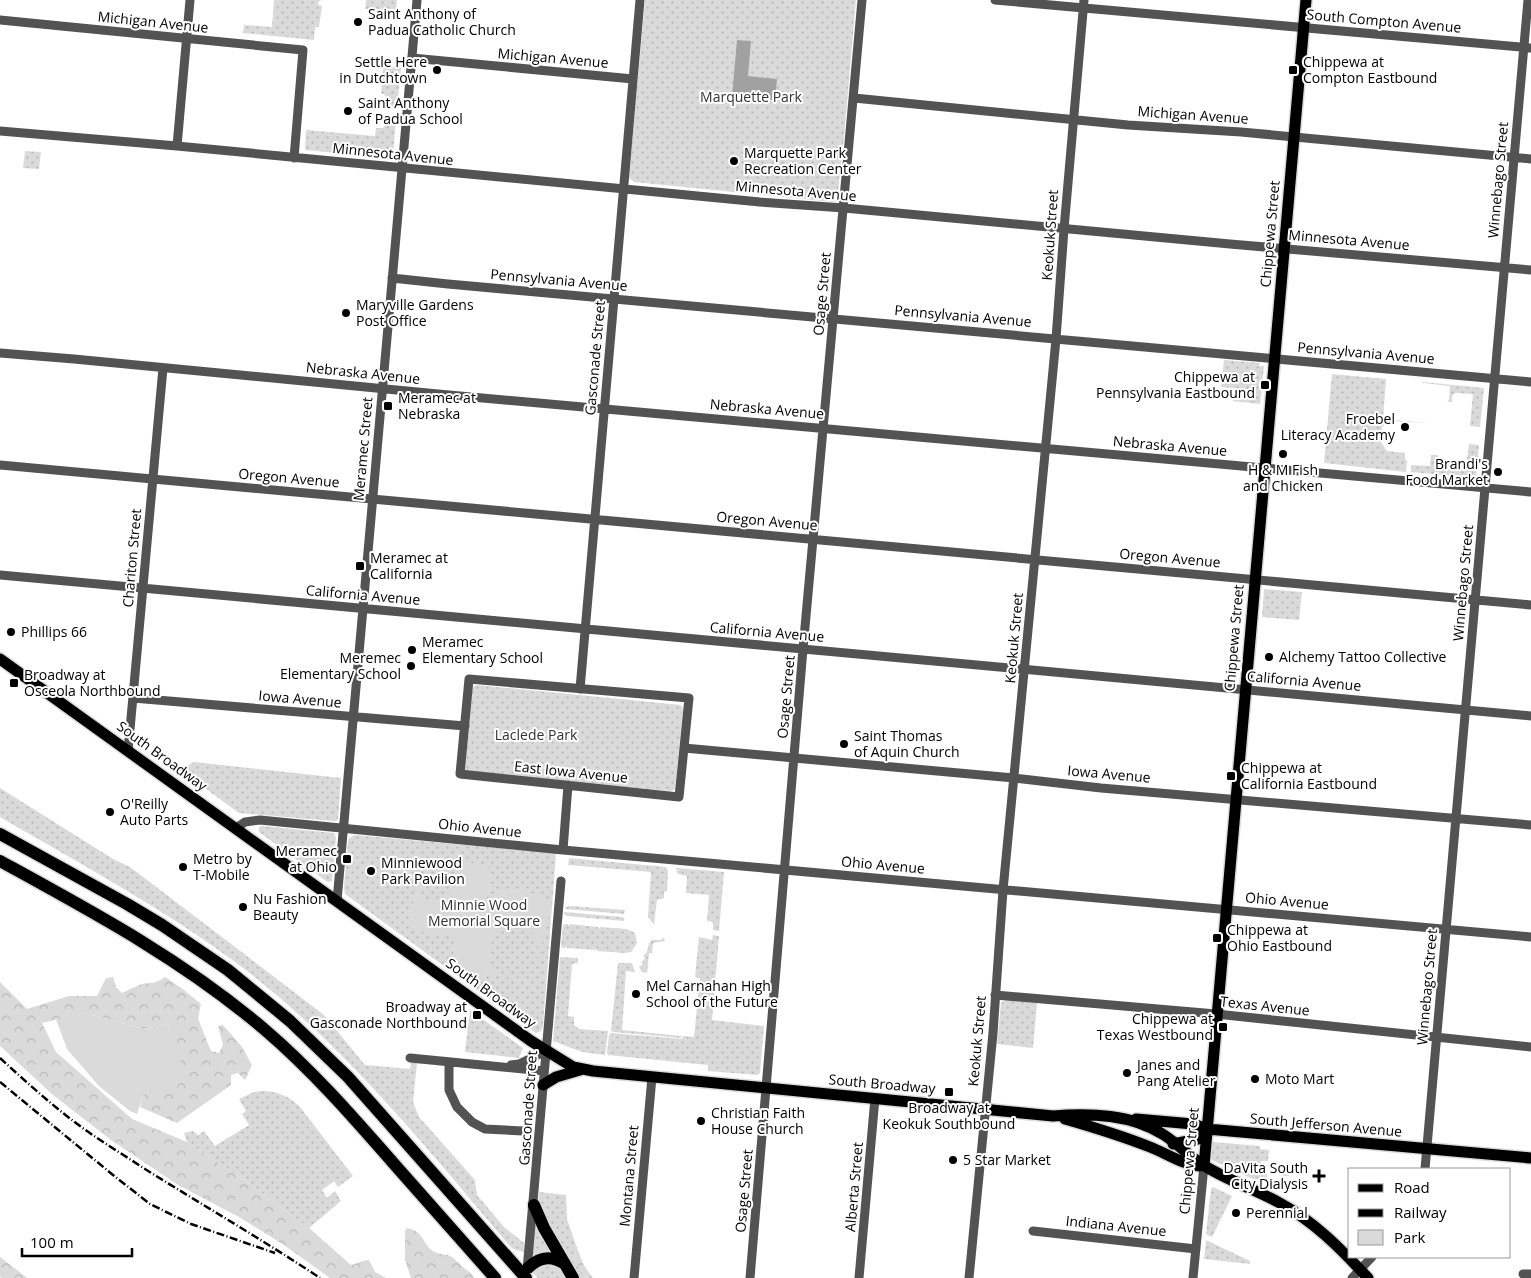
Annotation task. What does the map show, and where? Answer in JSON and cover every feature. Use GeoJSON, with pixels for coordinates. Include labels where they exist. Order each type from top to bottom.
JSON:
{"type":"FeatureCollection","features":[{"type":"Feature","properties":{"kind":"highway"},"geometry":{"type":"LineString","coordinates":[[0,834],[162,925],[228,970],[260,996],[320,1048],[348,1077],[510,1260],[527,1275],[536,1261],[546,1258],[555,1259],[565,1264]]}},
{"type":"Feature","properties":{"kind":"highway"},"geometry":{"type":"LineString","coordinates":[[0,861],[100,916],[169,957],[227,999],[264,1029],[294,1056],[350,1113],[495,1278]]}},
{"type":"Feature","properties":{"kind":"highway"},"geometry":{"type":"LineString","coordinates":[[534,1205],[544,1228],[573,1278]]}},
{"type":"Feature","properties":{"kind":"main road","name":"Chippewa Street"},"geometry":{"type":"LineString","coordinates":[[1204,1166],[1306,0]]}},
{"type":"Feature","properties":{"kind":"main road","name":"South Broadway"},"geometry":{"type":"LineString","coordinates":[[0,659],[566,1064],[580,1070],[1053,1116],[1080,1115],[1120,1118],[1159,1132],[1204,1166],[1301,1216],[1328,1237],[1348,1257]]}},
{"type":"Feature","properties":{"kind":"main road"},"geometry":{"type":"LineString","coordinates":[[543,1085],[556,1077],[580,1070]]}},
{"type":"Feature","properties":{"kind":"main road","name":"South Broadway"},"geometry":{"type":"LineString","coordinates":[[1053,1116],[1149,1146],[1190,1164],[1204,1166]]}},
{"type":"Feature","properties":{"kind":"main road","name":"South Jefferson Avenue"},"geometry":{"type":"LineString","coordinates":[[1120,1118],[1193,1124],[1207,1129],[1531,1158]]}},
{"type":"Feature","properties":{"kind":"main road"},"geometry":{"type":"LineString","coordinates":[[1096,1128],[1114,1128],[1159,1143],[1176,1144],[1198,1138],[1207,1129]]}},
{"type":"Feature","properties":{"kind":"main road","name":"South Broadway"},"geometry":{"type":"LineString","coordinates":[[1349,1258],[1368,1278]]}},
{"type":"Feature","properties":{"kind":"street"},"geometry":{"type":"LineString","coordinates":[[177,146],[190,0]]}},
{"type":"Feature","properties":{"kind":"street","name":"Meramec Street"},"geometry":{"type":"LineString","coordinates":[[337,901],[417,0]]}},
{"type":"Feature","properties":{"kind":"street","name":"Gasconade Street"},"geometry":{"type":"LineString","coordinates":[[580,689],[640,0]]}},
{"type":"Feature","properties":{"kind":"street","name":"Osage Street"},"geometry":{"type":"LineString","coordinates":[[750,1278],[784,870],[862,0]]}},
{"type":"Feature","properties":{"kind":"street","name":"South Compton Avenue"},"geometry":{"type":"LineString","coordinates":[[995,0],[1084,4],[1528,48]]}},
{"type":"Feature","properties":{"kind":"street","name":"Winnebago Street"},"geometry":{"type":"LineString","coordinates":[[1425,1168],[1514,157],[1528,48],[1528,0]]}},
{"type":"Feature","properties":{"kind":"street","name":"Keokuk Street"},"geometry":{"type":"LineString","coordinates":[[969,1278],[1056,339],[1084,4]]}},
{"type":"Feature","properties":{"kind":"street","name":"Michigan Avenue"},"geometry":{"type":"LineString","coordinates":[[0,20],[303,50],[294,158]]}},
{"type":"Feature","properties":{"kind":"street","name":"Michigan Avenue"},"geometry":{"type":"LineString","coordinates":[[412,58],[633,79]]}},
{"type":"Feature","properties":{"kind":"street","name":"Michigan Avenue"},"geometry":{"type":"LineString","coordinates":[[854,98],[1128,125],[1294,137],[1531,159]]}},
{"type":"Feature","properties":{"kind":"street","name":"Minnesota Avenue"},"geometry":{"type":"LineString","coordinates":[[0,131],[177,146],[760,202],[1531,270]]}},
{"type":"Feature","properties":{"kind":"street","name":"Pennsylvania Avenue"},"geometry":{"type":"LineString","coordinates":[[392,278],[1531,382]]}},
{"type":"Feature","properties":{"kind":"street","name":"Nebraska Avenue"},"geometry":{"type":"LineString","coordinates":[[0,353],[1531,492]]}},
{"type":"Feature","properties":{"kind":"street","name":"Chariton Street"},"geometry":{"type":"LineString","coordinates":[[128,751],[162,368]]}},
{"type":"Feature","properties":{"kind":"street","name":"Oregon Avenue"},"geometry":{"type":"LineString","coordinates":[[0,465],[1531,605]]}},
{"type":"Feature","properties":{"kind":"street","name":"California Avenue"},"geometry":{"type":"LineString","coordinates":[[0,575],[1531,716]]}},
{"type":"Feature","properties":{"kind":"street"},"geometry":{"type":"LineString","coordinates":[[465,726],[469,679],[689,698],[684,748]]}},
{"type":"Feature","properties":{"kind":"street","name":"Iowa Avenue"},"geometry":{"type":"LineString","coordinates":[[133,698],[465,726]]}},
{"type":"Feature","properties":{"kind":"street","name":"East Iowa Avenue"},"geometry":{"type":"LineString","coordinates":[[465,726],[460,774],[568,786],[679,797],[684,748]]}},
{"type":"Feature","properties":{"kind":"street","name":"Iowa Avenue"},"geometry":{"type":"LineString","coordinates":[[684,748],[1014,778],[1101,788],[1531,825]]}},
{"type":"Feature","properties":{"kind":"street"},"geometry":{"type":"LineString","coordinates":[[563,850],[568,786]]}},
{"type":"Feature","properties":{"kind":"street","name":"Ohio Avenue"},"geometry":{"type":"LineString","coordinates":[[236,828],[241,823],[255,820],[563,850],[1531,937]]}},
{"type":"Feature","properties":{"kind":"street","name":"Gasconade Street"},"geometry":{"type":"LineString","coordinates":[[527,1275],[561,881]]}},
{"type":"Feature","properties":{"kind":"street","name":"Texas Avenue"},"geometry":{"type":"LineString","coordinates":[[995,995],[1216,1014],[1531,1047]]}},
{"type":"Feature","properties":{"kind":"street"},"geometry":{"type":"LineString","coordinates":[[496,1066],[519,1064],[546,1051]]}},
{"type":"Feature","properties":{"kind":"street"},"geometry":{"type":"LineString","coordinates":[[410,1058],[544,1071]]}},
{"type":"Feature","properties":{"kind":"street"},"geometry":{"type":"LineString","coordinates":[[449,1062],[448,1090],[456,1108],[472,1122],[485,1129],[523,1131]]}},
{"type":"Feature","properties":{"kind":"street","name":"Montana Street"},"geometry":{"type":"LineString","coordinates":[[634,1278],[652,1077]]}},
{"type":"Feature","properties":{"kind":"street","name":"Alberta Street"},"geometry":{"type":"LineString","coordinates":[[859,1278],[876,1098]]}},
{"type":"Feature","properties":{"kind":"street","name":"Chippewa Street"},"geometry":{"type":"LineString","coordinates":[[1193,1278],[1204,1166]]}},
{"type":"Feature","properties":{"kind":"street","name":"Indiana Avenue"},"geometry":{"type":"LineString","coordinates":[[1033,1232],[1196,1249]]}},
{"type":"Feature","properties":{"kind":"street"},"geometry":{"type":"LineString","coordinates":[[1352,1278],[1371,1258]]}},
{"type":"Feature","properties":{"kind":"green space"},"geometry":{"type":"Polygon","coordinates":[[[274,0],[321,0],[318,2],[318,5],[322,6],[319,27],[315,27],[314,40],[243,33],[244,25],[272,27],[274,0]]]}},
{"type":"Feature","properties":{"kind":"green space"},"geometry":{"type":"Polygon","coordinates":[[[366,0],[397,0],[396,11],[365,9],[366,0]]]}},
{"type":"Feature","properties":{"kind":"green space","name":"Marquette Park"},"geometry":{"type":"Polygon","coordinates":[[[645,0],[856,0],[837,201],[634,182],[629,178],[645,0]]]}},
{"type":"Feature","properties":{"kind":"green space"},"geometry":{"type":"Polygon","coordinates":[[[385,67],[401,68],[397,108],[392,107],[385,95],[381,93],[383,70],[385,67]]]}},
{"type":"Feature","properties":{"kind":"green space"},"geometry":{"type":"Polygon","coordinates":[[[391,117],[396,118],[393,158],[305,150],[306,130],[375,136],[376,128],[383,128],[391,117]]]}},
{"type":"Feature","properties":{"kind":"green space"},"geometry":{"type":"Polygon","coordinates":[[[25,151],[41,152],[39,169],[23,168],[25,151]]]}},
{"type":"Feature","properties":{"kind":"green space"},"geometry":{"type":"Polygon","coordinates":[[[1224,360],[1260,363],[1259,366],[1264,366],[1260,404],[1233,401],[1234,388],[1221,387],[1224,360]]]}},
{"type":"Feature","properties":{"kind":"green space"},"geometry":{"type":"Polygon","coordinates":[[[1332,374],[1386,379],[1383,419],[1427,423],[1391,421],[1382,427],[1381,442],[1387,451],[1405,453],[1405,460],[1407,460],[1406,472],[1324,463],[1332,374]]]}},
{"type":"Feature","properties":{"kind":"green space"},"geometry":{"type":"Polygon","coordinates":[[[1423,382],[1484,388],[1480,427],[1470,426],[1473,394],[1455,393],[1452,396],[1452,402],[1447,402],[1449,400],[1450,386],[1423,382]]]}},
{"type":"Feature","properties":{"kind":"green space"},"geometry":{"type":"Polygon","coordinates":[[[1469,444],[1479,445],[1476,478],[1411,472],[1411,465],[1430,466],[1431,455],[1438,455],[1437,464],[1444,465],[1444,469],[1459,470],[1459,467],[1466,467],[1469,444]]]}},
{"type":"Feature","properties":{"kind":"green space"},"geometry":{"type":"Polygon","coordinates":[[[1264,589],[1302,592],[1299,620],[1262,617],[1264,589]]]}},
{"type":"Feature","properties":{"kind":"green space","name":"Laclede Park"},"geometry":{"type":"Polygon","coordinates":[[[476,685],[681,705],[683,709],[675,789],[671,791],[468,773],[464,768],[472,687],[476,685]]]}},
{"type":"Feature","properties":{"kind":"green space"},"geometry":{"type":"Polygon","coordinates":[[[194,762],[341,778],[338,819],[332,821],[239,813],[180,770],[194,762]]]}},
{"type":"Feature","properties":{"kind":"green space"},"geometry":{"type":"Polygon","coordinates":[[[0,788],[113,859],[130,867],[324,1015],[365,1065],[410,1069],[411,1063],[417,1063],[413,1102],[419,1117],[475,1180],[477,1195],[504,1227],[524,1243],[524,1252],[513,1249],[508,1244],[385,1101],[319,1033],[284,1001],[218,949],[188,929],[126,890],[0,817],[0,788]]]}},
{"type":"Feature","properties":{"kind":"green space"},"geometry":{"type":"Polygon","coordinates":[[[259,827],[334,833],[336,838],[332,881],[326,881],[259,832],[259,827]]]}},
{"type":"Feature","properties":{"kind":"green space","name":"Minnie Wood Memorial Square"},"geometry":{"type":"Polygon","coordinates":[[[355,835],[556,853],[543,1026],[541,1031],[536,1033],[345,894],[348,842],[349,838],[355,835]]]}},
{"type":"Feature","properties":{"kind":"green space"},"geometry":{"type":"Polygon","coordinates":[[[427,854],[487,866],[491,877],[491,884],[485,901],[501,891],[523,890],[538,895],[549,904],[547,927],[532,979],[528,979],[520,979],[499,976],[463,968],[456,964],[454,959],[453,952],[456,935],[431,935],[409,924],[421,859],[427,854]],[[428,855],[422,859],[418,881],[420,891],[427,900],[443,898],[456,888],[459,881],[457,867],[451,861],[428,855]],[[512,925],[499,932],[494,938],[491,946],[490,960],[493,967],[501,974],[529,979],[532,977],[537,960],[538,951],[535,937],[523,927],[512,925]]]}},
{"type":"Feature","properties":{"kind":"green space"},"geometry":{"type":"Polygon","coordinates":[[[569,858],[666,867],[668,871],[667,891],[664,892],[664,898],[657,900],[654,924],[648,917],[651,872],[568,865],[569,858]]]}},
{"type":"Feature","properties":{"kind":"green space"},"geometry":{"type":"Polygon","coordinates":[[[676,868],[724,872],[719,931],[713,930],[713,922],[707,921],[709,895],[686,893],[687,876],[678,874],[676,868]]]}},
{"type":"Feature","properties":{"kind":"green space"},"geometry":{"type":"Polygon","coordinates":[[[570,906],[625,910],[624,914],[565,909],[570,906]]]}},
{"type":"Feature","properties":{"kind":"green space"},"geometry":{"type":"Polygon","coordinates":[[[564,912],[622,917],[624,921],[567,916],[564,912]]]}},
{"type":"Feature","properties":{"kind":"green space"},"geometry":{"type":"Polygon","coordinates":[[[570,924],[598,927],[599,929],[600,927],[627,929],[635,933],[637,943],[631,952],[625,953],[597,951],[597,948],[596,950],[567,948],[567,946],[563,948],[561,946],[563,925],[569,926],[570,924]]]}},
{"type":"Feature","properties":{"kind":"green space"},"geometry":{"type":"Polygon","coordinates":[[[713,935],[719,936],[712,1020],[764,1026],[760,1073],[757,1075],[708,1071],[708,1065],[608,1055],[609,1035],[611,1033],[682,1039],[683,1036],[694,1037],[700,978],[695,977],[699,937],[712,940],[713,935]]]}},
{"type":"Feature","properties":{"kind":"green space"},"geometry":{"type":"Polygon","coordinates":[[[662,938],[665,941],[653,943],[652,953],[649,953],[647,973],[642,972],[639,967],[643,964],[642,962],[645,958],[643,956],[647,952],[649,943],[651,940],[662,940],[662,938]]]}},
{"type":"Feature","properties":{"kind":"green space"},"geometry":{"type":"Polygon","coordinates":[[[560,957],[578,958],[578,963],[572,964],[568,1016],[574,1017],[574,1025],[579,1029],[608,1031],[605,1055],[582,1052],[553,1041],[560,957]]]}},
{"type":"Feature","properties":{"kind":"green space"},"geometry":{"type":"Polygon","coordinates":[[[618,963],[632,963],[635,972],[626,971],[622,1030],[681,1036],[681,1038],[611,1031],[618,963]]]}},
{"type":"Feature","properties":{"kind":"green space"},"geometry":{"type":"Polygon","coordinates":[[[113,977],[116,987],[122,993],[141,985],[157,982],[165,977],[184,990],[201,1004],[198,1019],[211,1051],[219,1053],[223,1045],[218,1026],[223,1025],[242,1047],[252,1065],[245,1080],[238,1073],[231,1075],[231,1085],[177,1123],[140,1107],[171,1024],[143,1029],[85,1013],[42,1023],[56,1052],[132,1119],[187,1142],[250,1184],[309,1228],[351,1265],[369,1260],[375,1272],[386,1278],[330,1278],[284,1245],[239,1217],[178,1185],[111,1140],[53,1095],[0,1046],[0,982],[27,1009],[69,996],[97,996],[106,978],[113,977]]]}},
{"type":"Feature","properties":{"kind":"green space"},"geometry":{"type":"Polygon","coordinates":[[[1008,1000],[1037,1003],[1033,1048],[997,1044],[1001,1003],[1008,1000]]]}},
{"type":"Feature","properties":{"kind":"green space"},"geometry":{"type":"Polygon","coordinates":[[[470,1010],[523,1048],[519,1058],[465,1052],[470,1010]]]}},
{"type":"Feature","properties":{"kind":"green space"},"geometry":{"type":"Polygon","coordinates":[[[85,1013],[143,1029],[171,1024],[186,1081],[143,1095],[137,1114],[130,1111],[99,1086],[67,1049],[56,1019],[85,1013]]]}},
{"type":"Feature","properties":{"kind":"green space"},"geometry":{"type":"Polygon","coordinates":[[[262,1091],[282,1095],[300,1107],[353,1176],[338,1187],[334,1181],[322,1190],[327,1198],[335,1191],[341,1201],[309,1228],[250,1184],[187,1142],[184,1133],[193,1131],[198,1135],[204,1131],[215,1146],[249,1125],[242,1114],[246,1111],[239,1099],[254,1092],[262,1091]]]}},
{"type":"Feature","properties":{"kind":"green space"},"geometry":{"type":"Polygon","coordinates":[[[1213,1142],[1260,1146],[1260,1149],[1269,1150],[1268,1161],[1261,1161],[1260,1173],[1267,1174],[1266,1180],[1281,1182],[1283,1174],[1290,1175],[1283,1176],[1282,1188],[1287,1188],[1287,1193],[1258,1178],[1257,1181],[1212,1160],[1210,1157],[1213,1142]]]}},
{"type":"Feature","properties":{"kind":"green space"},"geometry":{"type":"Polygon","coordinates":[[[1213,1187],[1232,1196],[1212,1237],[1206,1234],[1211,1189],[1213,1187]]]}},
{"type":"Feature","properties":{"kind":"green space"},"geometry":{"type":"Polygon","coordinates":[[[539,1192],[566,1195],[567,1219],[577,1248],[573,1257],[586,1278],[578,1278],[538,1206],[539,1192]]]}},
{"type":"Feature","properties":{"kind":"green space"},"geometry":{"type":"Polygon","coordinates":[[[535,1220],[557,1253],[532,1256],[535,1220]]]}},
{"type":"Feature","properties":{"kind":"green space"},"geometry":{"type":"Polygon","coordinates":[[[407,1228],[417,1232],[433,1251],[453,1258],[471,1273],[474,1278],[411,1278],[405,1260],[405,1231],[407,1228]]]}},
{"type":"Feature","properties":{"kind":"green space"},"geometry":{"type":"Polygon","coordinates":[[[1206,1240],[1250,1261],[1250,1264],[1204,1259],[1206,1240]]]}},
{"type":"Feature","properties":{"kind":"green space"},"geometry":{"type":"Polygon","coordinates":[[[577,1248],[584,1266],[593,1278],[586,1278],[573,1257],[577,1248]]]}},
{"type":"Feature","properties":{"kind":"green space"},"geometry":{"type":"Polygon","coordinates":[[[0,1257],[27,1278],[0,1277],[0,1257]]]}},
{"type":"Feature","properties":{"kind":"green space"},"geometry":{"type":"Polygon","coordinates":[[[543,1263],[559,1265],[569,1278],[538,1278],[532,1272],[543,1263]]]}},
{"type":"Feature","properties":{"kind":"shaded area"},"geometry":{"type":"Polygon","coordinates":[[[737,40],[751,41],[748,76],[777,79],[775,100],[732,96],[737,40]]]}},
{"type":"Feature","properties":{"kind":"railway"},"geometry":{"type":"LineString","coordinates":[[0,1058],[53,1105],[90,1133],[320,1278]]}},
{"type":"Feature","properties":{"kind":"railway"},"geometry":{"type":"LineString","coordinates":[[0,1082],[150,1204],[191,1224],[275,1253]]}},
{"type":"Feature","properties":{"kind":"place","name":"Saint Anthony of Padua Catholic Church"},"geometry":{"type":"Point","coordinates":[358,22]}},
{"type":"Feature","properties":{"kind":"place","name":"Settle Here in Dutchtown"},"geometry":{"type":"Point","coordinates":[437,70]}},
{"type":"Feature","properties":{"kind":"place","name":"Chippewa at Compton Eastbound"},"geometry":{"type":"Point","coordinates":[1293,70]}},
{"type":"Feature","properties":{"kind":"place","name":"Saint Anthony of Padua School"},"geometry":{"type":"Point","coordinates":[348,111]}},
{"type":"Feature","properties":{"kind":"place","name":"Marquette Park Recreation Center"},"geometry":{"type":"Point","coordinates":[734,161]}},
{"type":"Feature","properties":{"kind":"place","name":"Maryville Gardens Post Office"},"geometry":{"type":"Point","coordinates":[346,313]}},
{"type":"Feature","properties":{"kind":"place","name":"Chippewa at Pennsylvania Eastbound"},"geometry":{"type":"Point","coordinates":[1265,385]}},
{"type":"Feature","properties":{"kind":"place","name":"Meramec at Nebraska"},"geometry":{"type":"Point","coordinates":[388,406]}},
{"type":"Feature","properties":{"kind":"place","name":"Froebel Literacy Academy"},"geometry":{"type":"Point","coordinates":[1405,427]}},
{"type":"Feature","properties":{"kind":"place","name":"H & M Fish and Chicken"},"geometry":{"type":"Point","coordinates":[1283,454]}},
{"type":"Feature","properties":{"kind":"place","name":"Brandi's Food Market"},"geometry":{"type":"Point","coordinates":[1498,472]}},
{"type":"Feature","properties":{"kind":"place","name":"Meramec at California"},"geometry":{"type":"Point","coordinates":[360,566]}},
{"type":"Feature","properties":{"kind":"place","name":"Phillips 66"},"geometry":{"type":"Point","coordinates":[11,632]}},
{"type":"Feature","properties":{"kind":"place","name":"Meramec Elementary School"},"geometry":{"type":"Point","coordinates":[412,650]}},
{"type":"Feature","properties":{"kind":"place","name":"Alchemy Tattoo Collective"},"geometry":{"type":"Point","coordinates":[1269,657]}},
{"type":"Feature","properties":{"kind":"place","name":"Meremec Elementary School"},"geometry":{"type":"Point","coordinates":[411,666]}},
{"type":"Feature","properties":{"kind":"place","name":"Broadway at Osceola Northbound"},"geometry":{"type":"Point","coordinates":[14,683]}},
{"type":"Feature","properties":{"kind":"place","name":"Saint Thomas of Aquin Church"},"geometry":{"type":"Point","coordinates":[844,744]}},
{"type":"Feature","properties":{"kind":"place","name":"Chippewa at California Eastbound"},"geometry":{"type":"Point","coordinates":[1231,776]}},
{"type":"Feature","properties":{"kind":"place","name":"O'Reilly Auto Parts"},"geometry":{"type":"Point","coordinates":[110,812]}},
{"type":"Feature","properties":{"kind":"place","name":"Meramec at Ohio"},"geometry":{"type":"Point","coordinates":[347,859]}},
{"type":"Feature","properties":{"kind":"place","name":"Metro by T-Mobile"},"geometry":{"type":"Point","coordinates":[183,867]}},
{"type":"Feature","properties":{"kind":"place","name":"Minniewood Park Pavilion"},"geometry":{"type":"Point","coordinates":[371,871]}},
{"type":"Feature","properties":{"kind":"place","name":"Nu Fashion Beauty"},"geometry":{"type":"Point","coordinates":[243,907]}},
{"type":"Feature","properties":{"kind":"place","name":"Chippewa at Ohio Eastbound"},"geometry":{"type":"Point","coordinates":[1217,938]}},
{"type":"Feature","properties":{"kind":"place","name":"Mel Carnahan High School of the Future"},"geometry":{"type":"Point","coordinates":[636,994]}},
{"type":"Feature","properties":{"kind":"place","name":"Broadway at Gasconade Northbound"},"geometry":{"type":"Point","coordinates":[477,1015]}},
{"type":"Feature","properties":{"kind":"place","name":"Chippewa at Texas Westbound"},"geometry":{"type":"Point","coordinates":[1223,1027]}},
{"type":"Feature","properties":{"kind":"place","name":"Janes and Pang Atelier"},"geometry":{"type":"Point","coordinates":[1127,1073]}},
{"type":"Feature","properties":{"kind":"place","name":"Moto Mart"},"geometry":{"type":"Point","coordinates":[1255,1079]}},
{"type":"Feature","properties":{"kind":"place","name":"Broadway at Keokuk Southbound"},"geometry":{"type":"Point","coordinates":[949,1092]}},
{"type":"Feature","properties":{"kind":"place","name":"Christian Faith House Church"},"geometry":{"type":"Point","coordinates":[701,1121]}},
{"type":"Feature","properties":{"kind":"place","name":"5 Star Market"},"geometry":{"type":"Point","coordinates":[953,1160]}},
{"type":"Feature","properties":{"kind":"place","name":"DaVita South City Dialysis"},"geometry":{"type":"Point","coordinates":[1319,1176]}},
{"type":"Feature","properties":{"kind":"place","name":"Perennial"},"geometry":{"type":"Point","coordinates":[1236,1213]}}]}
